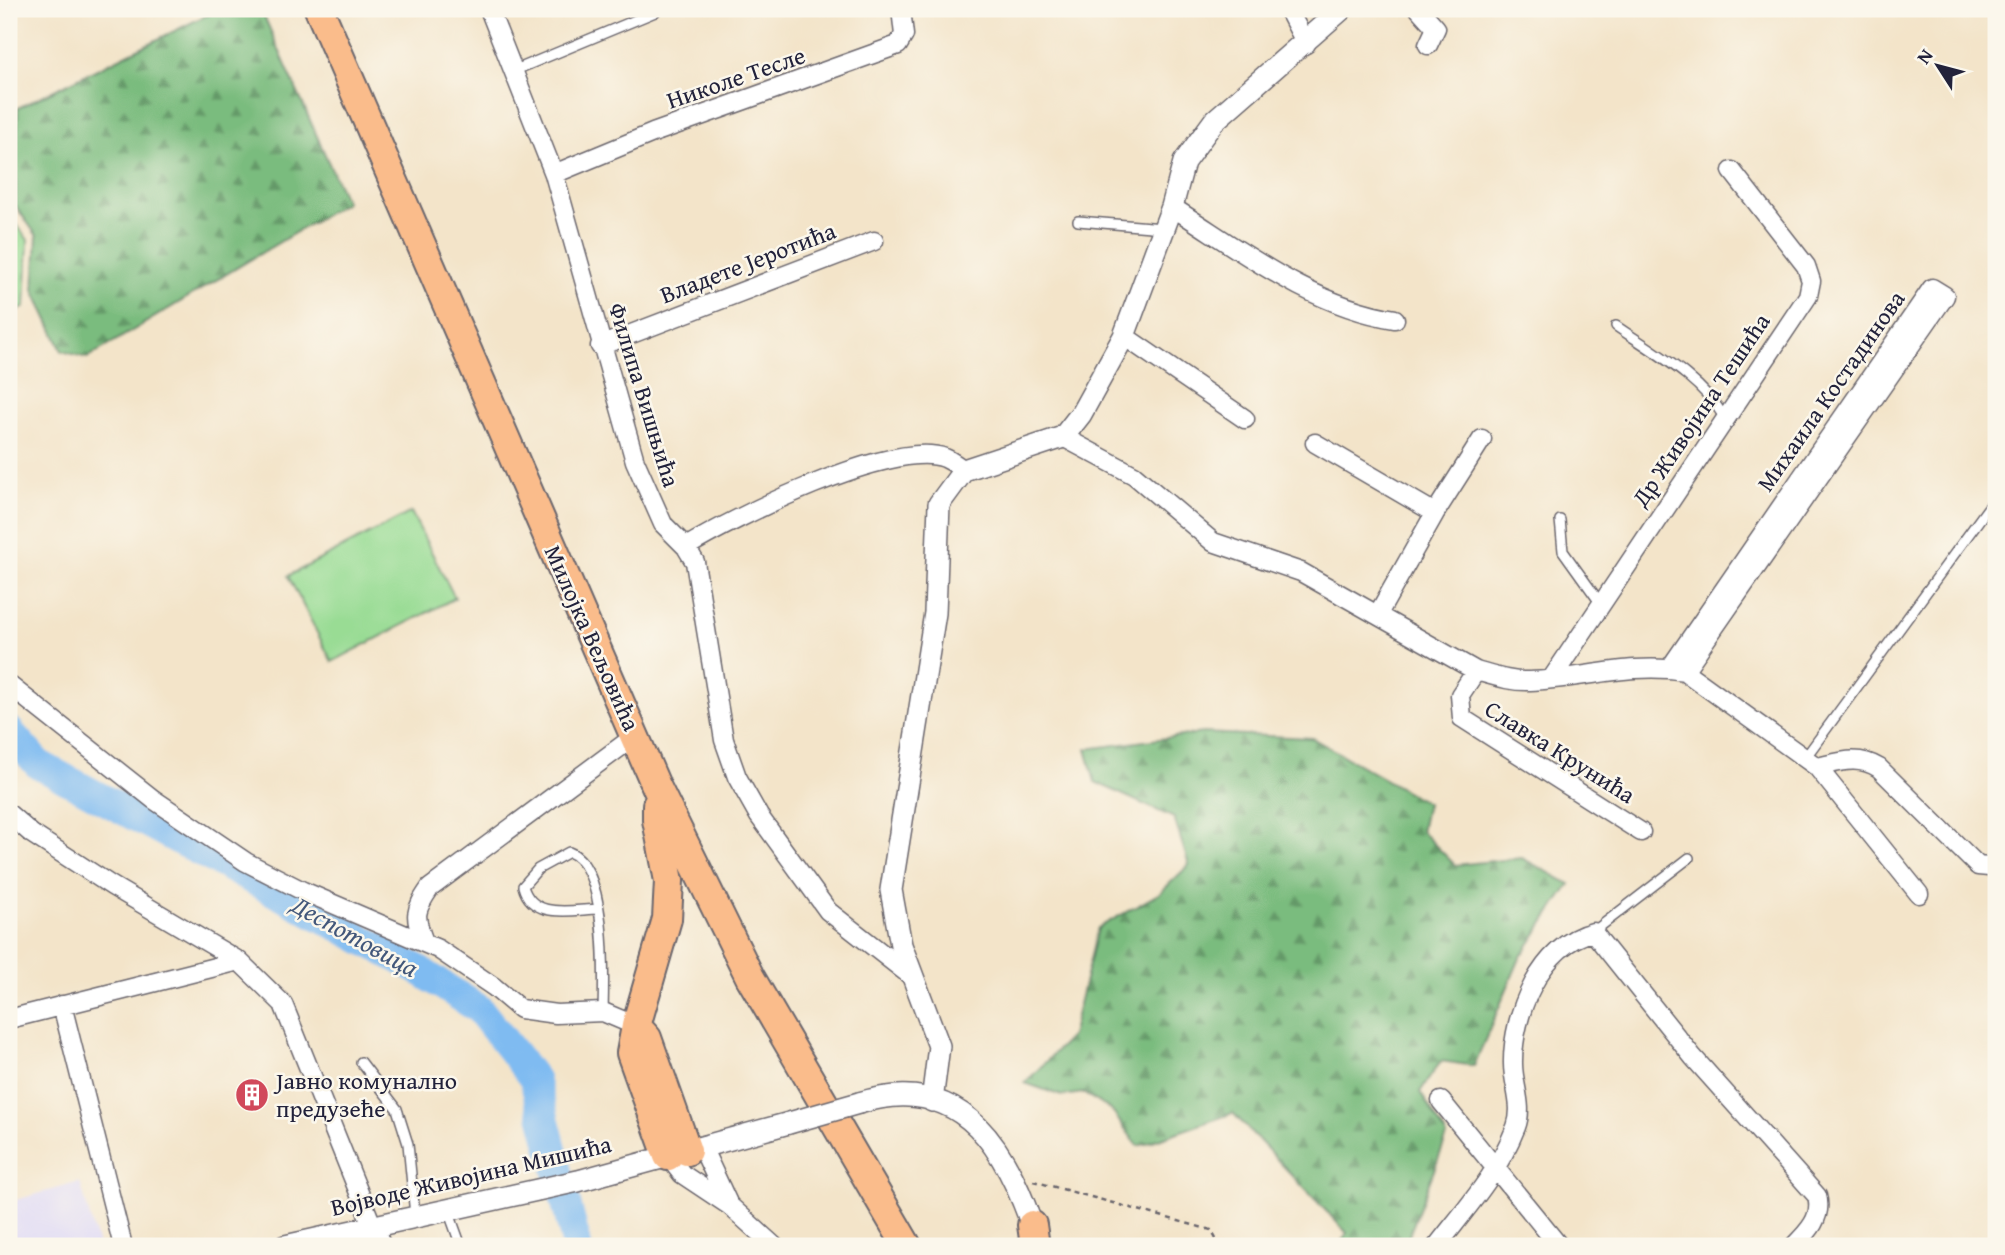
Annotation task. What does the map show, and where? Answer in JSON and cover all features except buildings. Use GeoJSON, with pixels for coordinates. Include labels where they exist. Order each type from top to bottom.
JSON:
{"type":"FeatureCollection","features":[{"type":"Feature","properties":{"kind":"main road","name":"Милојка Вељовића"},"geometry":{"type":"LineString","coordinates":[[319,9],[657,788],[750,977],[907,1246]]}},
{"type":"Feature","properties":{"kind":"main road"},"geometry":{"type":"LineString","coordinates":[[657,788],[657,820],[669,881],[669,900],[664,935],[636,1026],[631,1054],[686,1152]]}},
{"type":"Feature","properties":{"kind":"street","name":"Филипа Вишњића"},"geometry":{"type":"LineString","coordinates":[[489,9],[554,174],[600,346],[635,461],[663,524],[686,547],[695,562],[724,740],[737,777],[772,835],[828,911],[911,976]]}},
{"type":"Feature","properties":{"kind":"street","name":"Николе Тесле"},"geometry":{"type":"LineString","coordinates":[[554,174],[653,133],[898,46],[904,34],[901,9]]}},
{"type":"Feature","properties":{"kind":"street"},"geometry":{"type":"LineString","coordinates":[[1289,9],[1306,44]]}},
{"type":"Feature","properties":{"kind":"street"},"geometry":{"type":"LineString","coordinates":[[932,1101],[939,1046],[911,976],[893,912],[892,874],[904,817],[935,613],[939,504],[964,470],[1063,437],[1081,414],[1124,336],[1165,228],[1184,162],[1197,142],[1214,121],[1306,44],[1342,9]]}},
{"type":"Feature","properties":{"kind":"street"},"geometry":{"type":"LineString","coordinates":[[1419,9],[1436,28],[1428,45]]}},
{"type":"Feature","properties":{"kind":"street","name":"Др Живојина Тешића"},"geometry":{"type":"LineString","coordinates":[[1552,678],[1724,417],[1808,296],[1811,281],[1806,266],[1732,171]]}},
{"type":"Feature","properties":{"kind":"street"},"geometry":{"type":"LineString","coordinates":[[1172,207],[1298,287],[1357,311],[1395,319]]}},
{"type":"Feature","properties":{"kind":"street","name":"Владете Јеротића"},"geometry":{"type":"LineString","coordinates":[[600,346],[874,241]]}},
{"type":"Feature","properties":{"kind":"street","name":"Михаила Костадинова"},"geometry":{"type":"LineString","coordinates":[[1932,288],[1945,296],[1677,669],[1932,288]]}},
{"type":"Feature","properties":{"kind":"street"},"geometry":{"type":"LineString","coordinates":[[1124,336],[1245,419]]}},
{"type":"Feature","properties":{"kind":"street"},"geometry":{"type":"LineString","coordinates":[[1063,437],[1134,475],[1213,542],[1301,572],[1476,671],[1503,679],[1529,681],[1602,671],[1677,669],[1811,762],[1919,894]]}},
{"type":"Feature","properties":{"kind":"street"},"geometry":{"type":"LineString","coordinates":[[1378,614],[1435,513],[1482,439]]}},
{"type":"Feature","properties":{"kind":"street"},"geometry":{"type":"LineString","coordinates":[[1315,443],[1435,513]]}},
{"type":"Feature","properties":{"kind":"street"},"geometry":{"type":"LineString","coordinates":[[686,547],[731,520],[855,470],[926,456],[945,458],[964,470]]}},
{"type":"Feature","properties":{"kind":"street","name":"Славка Крунића"},"geometry":{"type":"LineString","coordinates":[[1476,671],[1460,695],[1462,718],[1641,832]]}},
{"type":"Feature","properties":{"kind":"street"},"geometry":{"type":"LineString","coordinates":[[9,685],[153,799],[226,850],[303,891],[424,942],[463,964],[520,1009],[556,1014],[603,1012],[636,1026]]}},
{"type":"Feature","properties":{"kind":"street"},"geometry":{"type":"LineString","coordinates":[[424,942],[416,920],[418,906],[430,888],[635,736]]}},
{"type":"Feature","properties":{"kind":"street"},"geometry":{"type":"LineString","coordinates":[[1811,762],[1866,760],[1879,768],[1978,866],[1989,867],[1996,861]]}},
{"type":"Feature","properties":{"kind":"street"},"geometry":{"type":"LineString","coordinates":[[9,814],[32,834],[112,886],[239,961],[283,1004],[380,1246]]}},
{"type":"Feature","properties":{"kind":"street"},"geometry":{"type":"LineString","coordinates":[[1437,1246],[1498,1169],[1517,1124],[1520,1108],[1513,1063],[1516,1037],[1529,995],[1558,948],[1576,936],[1592,932],[1693,1057],[1817,1196],[1820,1208],[1815,1222],[1794,1246]]}},
{"type":"Feature","properties":{"kind":"street"},"geometry":{"type":"LineString","coordinates":[[9,1018],[239,961]]}},
{"type":"Feature","properties":{"kind":"street"},"geometry":{"type":"LineString","coordinates":[[62,1005],[122,1246]]}},
{"type":"Feature","properties":{"kind":"street","name":"Војводе Живојина Мишића"},"geometry":{"type":"LineString","coordinates":[[285,1246],[415,1215],[578,1181],[892,1096],[932,1101],[959,1113],[980,1128],[1000,1151],[1013,1175],[1036,1239]]}},
{"type":"Feature","properties":{"kind":"street"},"geometry":{"type":"LineString","coordinates":[[1440,1101],[1559,1246]]}},
{"type":"Feature","properties":{"kind":"street"},"geometry":{"type":"LineString","coordinates":[[686,1152],[682,1174],[730,1206]]}},
{"type":"Feature","properties":{"kind":"street"},"geometry":{"type":"LineString","coordinates":[[686,1152],[730,1206],[774,1246]]}},
{"type":"Feature","properties":{"kind":"lane"},"geometry":{"type":"LineString","coordinates":[[513,71],[655,12]]}},
{"type":"Feature","properties":{"kind":"lane"},"geometry":{"type":"LineString","coordinates":[[1078,221],[1165,228]]}},
{"type":"Feature","properties":{"kind":"lane"},"geometry":{"type":"LineString","coordinates":[[1616,326],[1699,385],[1712,397],[1724,417]]}},
{"type":"Feature","properties":{"kind":"lane"},"geometry":{"type":"LineString","coordinates":[[1811,762],[1996,497]]}},
{"type":"Feature","properties":{"kind":"lane"},"geometry":{"type":"LineString","coordinates":[[1560,520],[1563,551],[1601,604]]}},
{"type":"Feature","properties":{"kind":"lane"},"geometry":{"type":"LineString","coordinates":[[598,909],[542,910],[531,904],[523,886],[538,869],[569,852],[580,856],[588,869],[598,909],[603,930],[603,1012]]}},
{"type":"Feature","properties":{"kind":"lane"},"geometry":{"type":"LineString","coordinates":[[1592,932],[1689,858]]}},
{"type":"Feature","properties":{"kind":"lane"},"geometry":{"type":"LineString","coordinates":[[361,1062],[397,1109],[408,1144],[415,1215]]}},
{"type":"Feature","properties":{"kind":"lane"},"geometry":{"type":"LineString","coordinates":[[448,1210],[461,1246]]}},
{"type":"Feature","properties":{"kind":"path"},"geometry":{"type":"LineString","coordinates":[[1013,1175],[1211,1230],[1220,1246]]}},
{"type":"Feature","properties":{"kind":"shaded area"},"geometry":{"type":"Polygon","coordinates":[[[80,1182],[98,1246],[9,1246],[9,1202],[80,1182]]]}},
{"type":"Feature","properties":{"kind":"green space"},"geometry":{"type":"Polygon","coordinates":[[[219,9],[261,9],[346,202],[87,358],[62,351],[34,290],[37,236],[15,205],[18,108],[219,9]]]}},
{"type":"Feature","properties":{"kind":"green space"},"geometry":{"type":"Polygon","coordinates":[[[9,214],[28,240],[25,307],[9,315],[9,214]]]}},
{"type":"Feature","properties":{"kind":"green space"},"geometry":{"type":"Polygon","coordinates":[[[411,512],[455,598],[332,662],[288,576],[411,512]]]}},
{"type":"Feature","properties":{"kind":"green space"},"geometry":{"type":"Polygon","coordinates":[[[1203,733],[1312,738],[1427,803],[1421,831],[1455,865],[1522,858],[1570,884],[1520,958],[1474,1066],[1441,1061],[1420,1092],[1447,1136],[1405,1246],[1339,1246],[1347,1233],[1233,1113],[1138,1146],[1111,1110],[1083,1093],[1062,1096],[1025,1083],[1071,1036],[1098,928],[1160,893],[1189,865],[1174,818],[1095,782],[1086,749],[1203,733]]]}},
{"type":"Feature","properties":{"kind":"waterway","name":"Деспотовица"},"geometry":{"type":"LineString","coordinates":[[9,731],[38,764],[414,967],[479,1009],[534,1079],[577,1246]]}},
{"type":"Feature","properties":{"kind":"place","name":"Јавно комунално предузеће"},"geometry":{"type":"Point","coordinates":[252,1095]}}]}
